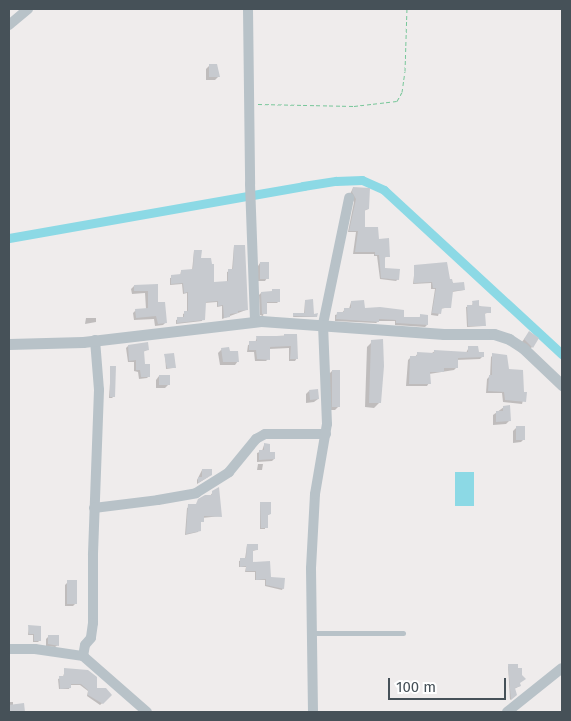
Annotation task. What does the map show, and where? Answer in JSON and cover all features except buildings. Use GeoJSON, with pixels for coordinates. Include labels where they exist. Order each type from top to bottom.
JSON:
{"type":"FeatureCollection","features":[{"type":"Feature","properties":{"kind":"street"},"geometry":{"type":"LineString","coordinates":[[9,25],[28,9]]}},
{"type":"Feature","properties":{"kind":"street"},"geometry":{"type":"LineString","coordinates":[[248,9],[250,184],[255,322]]}},
{"type":"Feature","properties":{"kind":"street"},"geometry":{"type":"LineString","coordinates":[[313,712],[310,568],[314,505],[326,434],[323,324],[349,198]]}},
{"type":"Feature","properties":{"kind":"street"},"geometry":{"type":"LineString","coordinates":[[9,344],[95,340],[255,322],[323,324],[444,334],[497,334],[523,348],[562,385]]}},
{"type":"Feature","properties":{"kind":"street"},"geometry":{"type":"LineString","coordinates":[[83,656],[85,645],[92,635],[94,508],[99,390],[95,340]]}},
{"type":"Feature","properties":{"kind":"street"},"geometry":{"type":"LineString","coordinates":[[94,508],[196,493],[229,472],[262,434],[326,434]]}},
{"type":"Feature","properties":{"kind":"street"},"geometry":{"type":"LineString","coordinates":[[9,649],[35,649],[83,656],[147,712]]}},
{"type":"Feature","properties":{"kind":"street"},"geometry":{"type":"LineString","coordinates":[[507,712],[562,668]]}},
{"type":"Feature","properties":{"kind":"lane"},"geometry":{"type":"LineString","coordinates":[[312,633],[403,633]]}},
{"type":"Feature","properties":{"kind":"path"},"geometry":{"type":"LineString","coordinates":[[250,104],[354,106],[397,101],[402,92],[405,71],[407,9]]}},
{"type":"Feature","properties":{"kind":"water"},"geometry":{"type":"Polygon","coordinates":[[[455,472],[474,472],[474,506],[455,506],[455,472]]]}},
{"type":"Feature","properties":{"kind":"waterway"},"geometry":{"type":"LineString","coordinates":[[9,238],[303,186],[336,181],[362,180],[384,190],[562,354]]}}]}
